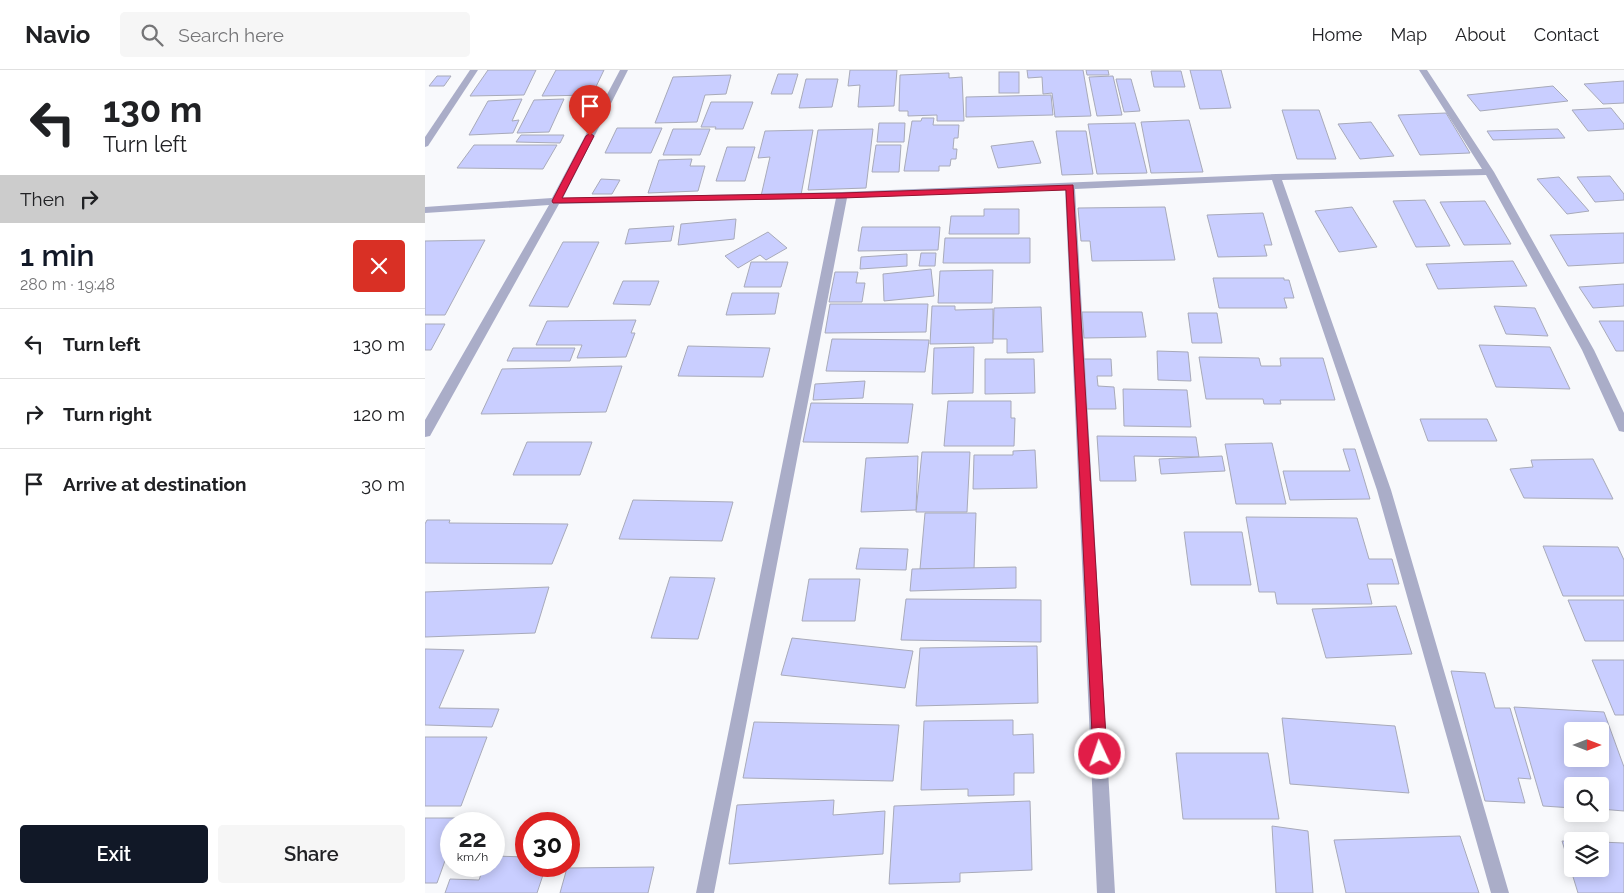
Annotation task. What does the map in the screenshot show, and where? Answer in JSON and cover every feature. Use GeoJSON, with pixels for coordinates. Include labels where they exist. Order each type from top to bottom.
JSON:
{"type":"FeatureCollection","features":[{"type":"Feature","properties":{"kind":"street"},"geometry":{"type":"LineString","coordinates":[[425,144],[474,70]]}},
{"type":"Feature","properties":{"kind":"street"},"geometry":{"type":"LineString","coordinates":[[425,432],[556,201],[624,70]]}},
{"type":"Feature","properties":{"kind":"street"},"geometry":{"type":"LineString","coordinates":[[1423,70],[1489,172],[1588,350],[1624,427]]}},
{"type":"Feature","properties":{"kind":"street"},"geometry":{"type":"LineString","coordinates":[[425,210],[556,201],[842,195],[1276,177],[1489,172]]}},
{"type":"Feature","properties":{"kind":"street"},"geometry":{"type":"LineString","coordinates":[[1276,177],[1384,490],[1500,893]]}},
{"type":"Feature","properties":{"kind":"street"},"geometry":{"type":"LineString","coordinates":[[1070,187],[1106,893]]}},
{"type":"Feature","properties":{"kind":"street"},"geometry":{"type":"LineString","coordinates":[[705,893],[842,195]]}},
{"type":"Feature","properties":{"kind":"building"},"geometry":{"type":"Polygon","coordinates":[[[488,70],[536,70],[524,95],[470,96],[488,70]]]}},
{"type":"Feature","properties":{"kind":"building"},"geometry":{"type":"Polygon","coordinates":[[[556,70],[604,70],[592,95],[542,96],[556,70]]]}},
{"type":"Feature","properties":{"kind":"building"},"geometry":{"type":"Polygon","coordinates":[[[850,70],[897,70],[894,106],[858,107],[860,85],[848,86],[850,70]]]}},
{"type":"Feature","properties":{"kind":"building"},"geometry":{"type":"Polygon","coordinates":[[[1027,70],[1083,70],[1091,116],[1055,117],[1052,93],[1043,94],[1042,77],[1028,78],[1027,70]]]}},
{"type":"Feature","properties":{"kind":"building"},"geometry":{"type":"Polygon","coordinates":[[[1086,70],[1108,70],[1109,75],[1087,75],[1086,70]]]}},
{"type":"Feature","properties":{"kind":"building"},"geometry":{"type":"Polygon","coordinates":[[[1190,70],[1221,70],[1231,108],[1200,109],[1190,70]]]}},
{"type":"Feature","properties":{"kind":"building"},"geometry":{"type":"Polygon","coordinates":[[[1151,71],[1181,71],[1185,87],[1154,87],[1151,71]]]}},
{"type":"Feature","properties":{"kind":"building"},"geometry":{"type":"Polygon","coordinates":[[[999,72],[1019,72],[1019,93],[999,93],[999,72]]]}},
{"type":"Feature","properties":{"kind":"building"},"geometry":{"type":"Polygon","coordinates":[[[949,73],[949,78],[962,77],[964,121],[937,121],[937,115],[908,116],[908,111],[899,111],[900,75],[949,73]]]}},
{"type":"Feature","properties":{"kind":"building"},"geometry":{"type":"Polygon","coordinates":[[[778,74],[798,74],[792,94],[771,94],[778,74]]]}},
{"type":"Feature","properties":{"kind":"building"},"geometry":{"type":"Polygon","coordinates":[[[731,75],[726,94],[705,95],[697,122],[655,123],[673,77],[731,75]]]}},
{"type":"Feature","properties":{"kind":"building"},"geometry":{"type":"Polygon","coordinates":[[[437,76],[451,76],[444,86],[429,86],[437,76]]]}},
{"type":"Feature","properties":{"kind":"building"},"geometry":{"type":"Polygon","coordinates":[[[1113,76],[1122,115],[1097,116],[1089,77],[1113,76]]]}},
{"type":"Feature","properties":{"kind":"building"},"geometry":{"type":"Polygon","coordinates":[[[806,79],[838,79],[832,107],[799,108],[806,79]]]}},
{"type":"Feature","properties":{"kind":"building"},"geometry":{"type":"Polygon","coordinates":[[[1116,79],[1131,79],[1140,111],[1124,112],[1116,79]]]}},
{"type":"Feature","properties":{"kind":"building"},"geometry":{"type":"Polygon","coordinates":[[[1624,81],[1624,103],[1603,104],[1584,84],[1624,81]]]}},
{"type":"Feature","properties":{"kind":"building"},"geometry":{"type":"Polygon","coordinates":[[[1553,86],[1568,101],[1480,111],[1467,95],[1553,86]]]}},
{"type":"Feature","properties":{"kind":"building"},"geometry":{"type":"Polygon","coordinates":[[[1051,95],[1053,115],[966,117],[966,97],[1051,95]]]}},
{"type":"Feature","properties":{"kind":"building"},"geometry":{"type":"Polygon","coordinates":[[[522,99],[512,121],[519,120],[513,133],[469,135],[488,101],[522,99]]]}},
{"type":"Feature","properties":{"kind":"building"},"geometry":{"type":"Polygon","coordinates":[[[564,99],[549,132],[517,133],[534,100],[564,99]]]}},
{"type":"Feature","properties":{"kind":"building"},"geometry":{"type":"Polygon","coordinates":[[[711,102],[753,102],[743,129],[715,129],[716,127],[701,127],[711,102]]]}},
{"type":"Feature","properties":{"kind":"building"},"geometry":{"type":"Polygon","coordinates":[[[1611,108],[1624,124],[1624,129],[1588,131],[1572,110],[1611,108]]]}},
{"type":"Feature","properties":{"kind":"building"},"geometry":{"type":"Polygon","coordinates":[[[1282,110],[1319,110],[1336,159],[1297,159],[1282,110]]]}},
{"type":"Feature","properties":{"kind":"building"},"geometry":{"type":"Polygon","coordinates":[[[1446,113],[1470,153],[1420,155],[1398,115],[1446,113]]]}},
{"type":"Feature","properties":{"kind":"building"},"geometry":{"type":"Polygon","coordinates":[[[922,118],[934,118],[933,125],[959,125],[958,138],[954,138],[953,149],[957,149],[956,159],[951,159],[950,166],[939,166],[939,171],[904,171],[912,121],[921,121],[922,118]]]}},
{"type":"Feature","properties":{"kind":"building"},"geometry":{"type":"Polygon","coordinates":[[[1189,120],[1203,172],[1151,173],[1141,122],[1189,120]]]}},
{"type":"Feature","properties":{"kind":"building"},"geometry":{"type":"Polygon","coordinates":[[[1371,122],[1394,156],[1360,159],[1338,124],[1371,122]]]}},
{"type":"Feature","properties":{"kind":"building"},"geometry":{"type":"Polygon","coordinates":[[[879,123],[905,123],[904,142],[877,142],[879,123]]]}},
{"type":"Feature","properties":{"kind":"building"},"geometry":{"type":"Polygon","coordinates":[[[1135,123],[1147,173],[1097,174],[1088,124],[1135,123]]]}},
{"type":"Feature","properties":{"kind":"building"},"geometry":{"type":"Polygon","coordinates":[[[617,128],[662,128],[651,153],[605,153],[617,128]]]}},
{"type":"Feature","properties":{"kind":"building"},"geometry":{"type":"Polygon","coordinates":[[[673,129],[710,129],[700,155],[663,155],[673,129]]]}},
{"type":"Feature","properties":{"kind":"building"},"geometry":{"type":"Polygon","coordinates":[[[873,129],[866,188],[808,190],[818,130],[873,129]]]}},
{"type":"Feature","properties":{"kind":"building"},"geometry":{"type":"Polygon","coordinates":[[[1558,129],[1565,138],[1493,140],[1487,131],[1558,129]]]}},
{"type":"Feature","properties":{"kind":"building"},"geometry":{"type":"Polygon","coordinates":[[[813,130],[801,195],[761,196],[770,157],[758,158],[765,131],[813,130]]]}},
{"type":"Feature","properties":{"kind":"building"},"geometry":{"type":"Polygon","coordinates":[[[1056,131],[1086,131],[1093,174],[1062,175],[1056,131]]]}},
{"type":"Feature","properties":{"kind":"building"},"geometry":{"type":"Polygon","coordinates":[[[521,135],[564,135],[560,143],[516,142],[521,135]]]}},
{"type":"Feature","properties":{"kind":"building"},"geometry":{"type":"Polygon","coordinates":[[[1033,141],[1041,163],[998,168],[991,146],[1033,141]]]}},
{"type":"Feature","properties":{"kind":"building"},"geometry":{"type":"Polygon","coordinates":[[[474,145],[557,145],[543,169],[457,168],[474,145]]]}},
{"type":"Feature","properties":{"kind":"building"},"geometry":{"type":"Polygon","coordinates":[[[876,145],[901,145],[899,172],[872,172],[876,145]]]}},
{"type":"Feature","properties":{"kind":"building"},"geometry":{"type":"Polygon","coordinates":[[[727,147],[755,147],[745,181],[716,181],[727,147]]]}},
{"type":"Feature","properties":{"kind":"building"},"geometry":{"type":"Polygon","coordinates":[[[692,159],[690,166],[705,166],[698,191],[648,193],[659,160],[692,159]]]}},
{"type":"Feature","properties":{"kind":"building"},"geometry":{"type":"Polygon","coordinates":[[[1610,176],[1624,194],[1624,200],[1595,202],[1577,177],[1610,176]]]}},
{"type":"Feature","properties":{"kind":"building"},"geometry":{"type":"Polygon","coordinates":[[[1559,177],[1589,211],[1567,214],[1537,179],[1559,177]]]}},
{"type":"Feature","properties":{"kind":"building"},"geometry":{"type":"Polygon","coordinates":[[[601,179],[620,180],[612,194],[592,194],[601,179]]]}},
{"type":"Feature","properties":{"kind":"building"},"geometry":{"type":"Polygon","coordinates":[[[1425,200],[1450,246],[1416,247],[1393,201],[1425,200]]]}},
{"type":"Feature","properties":{"kind":"building"},"geometry":{"type":"Polygon","coordinates":[[[1485,201],[1511,244],[1464,245],[1440,202],[1485,201]]]}},
{"type":"Feature","properties":{"kind":"building"},"geometry":{"type":"Polygon","coordinates":[[[1165,207],[1175,260],[1092,261],[1090,241],[1081,241],[1078,208],[1165,207]]]}},
{"type":"Feature","properties":{"kind":"building"},"geometry":{"type":"Polygon","coordinates":[[[1352,207],[1377,247],[1339,252],[1315,211],[1352,207]]]}},
{"type":"Feature","properties":{"kind":"building"},"geometry":{"type":"Polygon","coordinates":[[[984,209],[1019,209],[1019,234],[949,234],[951,216],[984,216],[984,209]]]}},
{"type":"Feature","properties":{"kind":"building"},"geometry":{"type":"Polygon","coordinates":[[[1263,213],[1272,245],[1264,245],[1267,256],[1218,257],[1207,215],[1263,213]]]}},
{"type":"Feature","properties":{"kind":"building"},"geometry":{"type":"Polygon","coordinates":[[[736,219],[734,239],[678,245],[681,224],[736,219]]]}},
{"type":"Feature","properties":{"kind":"building"},"geometry":{"type":"Polygon","coordinates":[[[674,226],[671,241],[625,244],[629,229],[674,226]]]}},
{"type":"Feature","properties":{"kind":"building"},"geometry":{"type":"Polygon","coordinates":[[[862,227],[940,227],[938,250],[858,251],[862,227]]]}},
{"type":"Feature","properties":{"kind":"building"},"geometry":{"type":"Polygon","coordinates":[[[768,232],[787,248],[766,260],[760,255],[738,268],[725,256],[768,232]]]}},
{"type":"Feature","properties":{"kind":"building"},"geometry":{"type":"Polygon","coordinates":[[[1624,233],[1624,263],[1568,266],[1550,235],[1624,233]]]}},
{"type":"Feature","properties":{"kind":"building"},"geometry":{"type":"Polygon","coordinates":[[[945,238],[1030,238],[1030,263],[943,263],[945,238]]]}},
{"type":"Feature","properties":{"kind":"building"},"geometry":{"type":"Polygon","coordinates":[[[485,240],[445,315],[425,315],[425,241],[485,240]]]}},
{"type":"Feature","properties":{"kind":"building"},"geometry":{"type":"Polygon","coordinates":[[[563,242],[599,242],[568,307],[529,306],[563,242]]]}},
{"type":"Feature","properties":{"kind":"building"},"geometry":{"type":"Polygon","coordinates":[[[921,253],[936,253],[935,266],[919,266],[921,253]]]}},
{"type":"Feature","properties":{"kind":"building"},"geometry":{"type":"Polygon","coordinates":[[[907,254],[907,266],[860,269],[861,257],[907,254]]]}},
{"type":"Feature","properties":{"kind":"building"},"geometry":{"type":"Polygon","coordinates":[[[1513,261],[1527,286],[1438,289],[1426,264],[1513,261]]]}},
{"type":"Feature","properties":{"kind":"building"},"geometry":{"type":"Polygon","coordinates":[[[751,262],[788,262],[781,287],[744,287],[751,262]]]}},
{"type":"Feature","properties":{"kind":"building"},"geometry":{"type":"Polygon","coordinates":[[[931,269],[934,296],[884,301],[883,274],[931,269]]]}},
{"type":"Feature","properties":{"kind":"building"},"geometry":{"type":"Polygon","coordinates":[[[993,270],[992,303],[938,303],[940,271],[993,270]]]}},
{"type":"Feature","properties":{"kind":"building"},"geometry":{"type":"Polygon","coordinates":[[[835,272],[858,272],[856,283],[865,283],[862,302],[829,302],[835,272]]]}},
{"type":"Feature","properties":{"kind":"building"},"geometry":{"type":"Polygon","coordinates":[[[1213,278],[1284,278],[1284,280],[1289,280],[1294,298],[1284,298],[1287,308],[1219,308],[1213,278]]]}},
{"type":"Feature","properties":{"kind":"building"},"geometry":{"type":"Polygon","coordinates":[[[623,281],[659,281],[650,305],[613,304],[623,281]]]}},
{"type":"Feature","properties":{"kind":"building"},"geometry":{"type":"Polygon","coordinates":[[[1624,284],[1624,306],[1593,308],[1579,287],[1624,284]]]}},
{"type":"Feature","properties":{"kind":"building"},"geometry":{"type":"Polygon","coordinates":[[[732,293],[779,293],[775,314],[726,315],[732,293]]]}},
{"type":"Feature","properties":{"kind":"building"},"geometry":{"type":"Polygon","coordinates":[[[830,304],[928,304],[926,332],[825,333],[830,304]]]}},
{"type":"Feature","properties":{"kind":"building"},"geometry":{"type":"Polygon","coordinates":[[[932,306],[955,306],[955,310],[993,309],[993,343],[930,344],[932,306]]]}},
{"type":"Feature","properties":{"kind":"building"},"geometry":{"type":"Polygon","coordinates":[[[1494,306],[1535,308],[1548,336],[1506,334],[1494,306]]]}},
{"type":"Feature","properties":{"kind":"building"},"geometry":{"type":"Polygon","coordinates":[[[1041,307],[1043,352],[1007,353],[1007,339],[993,339],[994,308],[1041,307]]]}},
{"type":"Feature","properties":{"kind":"building"},"geometry":{"type":"Polygon","coordinates":[[[1082,312],[1142,312],[1146,337],[1084,338],[1082,312]]]}},
{"type":"Feature","properties":{"kind":"building"},"geometry":{"type":"Polygon","coordinates":[[[1188,313],[1217,313],[1222,343],[1192,343],[1188,313]]]}},
{"type":"Feature","properties":{"kind":"building"},"geometry":{"type":"Polygon","coordinates":[[[636,320],[631,333],[635,333],[626,357],[577,358],[582,345],[536,345],[547,321],[636,320]]]}},
{"type":"Feature","properties":{"kind":"building"},"geometry":{"type":"Polygon","coordinates":[[[1599,321],[1624,321],[1624,351],[1616,351],[1599,321]]]}},
{"type":"Feature","properties":{"kind":"building"},"geometry":{"type":"Polygon","coordinates":[[[425,324],[445,324],[431,350],[425,350],[425,324]]]}},
{"type":"Feature","properties":{"kind":"building"},"geometry":{"type":"Polygon","coordinates":[[[832,339],[929,340],[925,372],[826,371],[832,339]]]}},
{"type":"Feature","properties":{"kind":"building"},"geometry":{"type":"Polygon","coordinates":[[[1479,345],[1550,347],[1570,389],[1496,387],[1479,345]]]}},
{"type":"Feature","properties":{"kind":"building"},"geometry":{"type":"Polygon","coordinates":[[[688,346],[770,348],[763,377],[678,376],[688,346]]]}},
{"type":"Feature","properties":{"kind":"building"},"geometry":{"type":"Polygon","coordinates":[[[974,347],[973,393],[932,394],[934,348],[974,347]]]}},
{"type":"Feature","properties":{"kind":"building"},"geometry":{"type":"Polygon","coordinates":[[[513,348],[575,348],[570,361],[507,361],[513,348]]]}},
{"type":"Feature","properties":{"kind":"building"},"geometry":{"type":"Polygon","coordinates":[[[1157,351],[1188,352],[1191,381],[1158,380],[1157,351]]]}},
{"type":"Feature","properties":{"kind":"building"},"geometry":{"type":"Polygon","coordinates":[[[1199,357],[1259,358],[1261,366],[1281,366],[1280,358],[1323,358],[1335,400],[1280,400],[1281,404],[1264,404],[1263,399],[1206,399],[1199,357]]]}},
{"type":"Feature","properties":{"kind":"building"},"geometry":{"type":"Polygon","coordinates":[[[985,359],[1034,359],[1035,393],[985,394],[985,359]]]}},
{"type":"Feature","properties":{"kind":"building"},"geometry":{"type":"Polygon","coordinates":[[[1082,359],[1111,359],[1112,376],[1097,376],[1098,386],[1114,387],[1116,409],[1084,409],[1082,359]]]}},
{"type":"Feature","properties":{"kind":"building"},"geometry":{"type":"Polygon","coordinates":[[[622,366],[606,412],[481,414],[502,369],[622,366]]]}},
{"type":"Feature","properties":{"kind":"building"},"geometry":{"type":"Polygon","coordinates":[[[865,381],[863,398],[813,400],[815,384],[865,381]]]}},
{"type":"Feature","properties":{"kind":"building"},"geometry":{"type":"Polygon","coordinates":[[[1123,389],[1187,390],[1191,427],[1124,426],[1123,389]]]}},
{"type":"Feature","properties":{"kind":"building"},"geometry":{"type":"Polygon","coordinates":[[[948,401],[1011,401],[1011,418],[1015,418],[1014,446],[944,446],[948,401]]]}},
{"type":"Feature","properties":{"kind":"building"},"geometry":{"type":"Polygon","coordinates":[[[811,403],[913,404],[908,443],[803,442],[811,403]]]}},
{"type":"Feature","properties":{"kind":"building"},"geometry":{"type":"Polygon","coordinates":[[[1420,419],[1487,419],[1497,441],[1428,441],[1420,419]]]}},
{"type":"Feature","properties":{"kind":"building"},"geometry":{"type":"Polygon","coordinates":[[[1097,436],[1196,437],[1199,457],[1134,456],[1136,481],[1100,481],[1097,436]]]}},
{"type":"Feature","properties":{"kind":"building"},"geometry":{"type":"Polygon","coordinates":[[[527,442],[592,442],[580,475],[513,475],[527,442]]]}},
{"type":"Feature","properties":{"kind":"building"},"geometry":{"type":"Polygon","coordinates":[[[1272,443],[1286,504],[1236,504],[1225,444],[1272,443]]]}},
{"type":"Feature","properties":{"kind":"building"},"geometry":{"type":"Polygon","coordinates":[[[1343,449],[1355,449],[1370,499],[1290,500],[1283,471],[1350,471],[1343,449]]]}},
{"type":"Feature","properties":{"kind":"building"},"geometry":{"type":"Polygon","coordinates":[[[1035,450],[1037,488],[973,489],[974,455],[1013,455],[1013,451],[1035,450]]]}},
{"type":"Feature","properties":{"kind":"building"},"geometry":{"type":"Polygon","coordinates":[[[922,452],[970,452],[967,512],[916,512],[922,452]]]}},
{"type":"Feature","properties":{"kind":"building"},"geometry":{"type":"Polygon","coordinates":[[[918,456],[916,510],[861,512],[866,458],[918,456]]]}},
{"type":"Feature","properties":{"kind":"building"},"geometry":{"type":"Polygon","coordinates":[[[1222,456],[1225,471],[1161,474],[1159,459],[1222,456]]]}},
{"type":"Feature","properties":{"kind":"building"},"geometry":{"type":"Polygon","coordinates":[[[1593,459],[1613,499],[1524,498],[1510,469],[1533,467],[1531,460],[1593,459]]]}},
{"type":"Feature","properties":{"kind":"building"},"geometry":{"type":"Polygon","coordinates":[[[633,500],[733,502],[722,541],[619,539],[633,500]]]}},
{"type":"Feature","properties":{"kind":"building"},"geometry":{"type":"Polygon","coordinates":[[[925,513],[976,513],[974,569],[920,569],[925,513]]]}},
{"type":"Feature","properties":{"kind":"building"},"geometry":{"type":"Polygon","coordinates":[[[1246,517],[1357,518],[1369,559],[1392,559],[1399,584],[1367,584],[1372,604],[1277,604],[1275,592],[1259,592],[1246,517]]]}},
{"type":"Feature","properties":{"kind":"building"},"geometry":{"type":"Polygon","coordinates":[[[427,520],[450,520],[449,523],[568,524],[552,564],[425,563],[425,524],[427,520]]]}},
{"type":"Feature","properties":{"kind":"building"},"geometry":{"type":"Polygon","coordinates":[[[1184,532],[1242,532],[1251,585],[1191,585],[1184,532]]]}},
{"type":"Feature","properties":{"kind":"building"},"geometry":{"type":"Polygon","coordinates":[[[1543,546],[1618,547],[1624,560],[1624,596],[1563,596],[1543,546]]]}},
{"type":"Feature","properties":{"kind":"building"},"geometry":{"type":"Polygon","coordinates":[[[860,548],[908,549],[906,570],[856,569],[860,548]]]}},
{"type":"Feature","properties":{"kind":"building"},"geometry":{"type":"Polygon","coordinates":[[[1016,567],[1016,588],[910,591],[912,569],[1016,567]]]}},
{"type":"Feature","properties":{"kind":"building"},"geometry":{"type":"Polygon","coordinates":[[[670,577],[715,578],[698,639],[651,638],[670,577]]]}},
{"type":"Feature","properties":{"kind":"building"},"geometry":{"type":"Polygon","coordinates":[[[809,579],[860,579],[855,621],[802,621],[809,579]]]}},
{"type":"Feature","properties":{"kind":"building"},"geometry":{"type":"Polygon","coordinates":[[[549,587],[535,633],[425,637],[425,592],[549,587]]]}},
{"type":"Feature","properties":{"kind":"building"},"geometry":{"type":"Polygon","coordinates":[[[906,599],[1041,600],[1041,642],[901,640],[906,599]]]}},
{"type":"Feature","properties":{"kind":"building"},"geometry":{"type":"Polygon","coordinates":[[[1568,600],[1624,600],[1624,641],[1585,641],[1568,600]]]}},
{"type":"Feature","properties":{"kind":"building"},"geometry":{"type":"Polygon","coordinates":[[[1396,606],[1412,654],[1326,658],[1312,609],[1396,606]]]}},
{"type":"Feature","properties":{"kind":"building"},"geometry":{"type":"Polygon","coordinates":[[[792,638],[913,651],[905,688],[781,675],[792,638]]]}},
{"type":"Feature","properties":{"kind":"building"},"geometry":{"type":"Polygon","coordinates":[[[1037,646],[1038,703],[916,706],[920,648],[1037,646]]]}},
{"type":"Feature","properties":{"kind":"building"},"geometry":{"type":"Polygon","coordinates":[[[425,649],[464,650],[439,708],[499,709],[492,727],[425,725],[425,649]]]}},
{"type":"Feature","properties":{"kind":"building"},"geometry":{"type":"Polygon","coordinates":[[[1592,660],[1624,660],[1624,715],[1615,715],[1592,660]]]}},
{"type":"Feature","properties":{"kind":"building"},"geometry":{"type":"Polygon","coordinates":[[[1451,671],[1485,673],[1495,708],[1510,708],[1531,779],[1518,778],[1525,803],[1485,801],[1451,671]]]}},
{"type":"Feature","properties":{"kind":"building"},"geometry":{"type":"Polygon","coordinates":[[[1514,707],[1604,712],[1608,722],[1564,722],[1564,768],[1609,768],[1609,726],[1624,767],[1624,811],[1609,810],[1609,777],[1564,777],[1564,807],[1543,806],[1514,707]]]}},
{"type":"Feature","properties":{"kind":"building"},"geometry":{"type":"Polygon","coordinates":[[[1282,718],[1395,726],[1409,793],[1290,784],[1282,718]]]}},
{"type":"Feature","properties":{"kind":"building"},"geometry":{"type":"Polygon","coordinates":[[[1013,720],[1013,735],[1033,734],[1034,773],[1014,773],[1014,795],[968,796],[968,789],[921,790],[924,721],[1013,720]]]}},
{"type":"Feature","properties":{"kind":"building"},"geometry":{"type":"Polygon","coordinates":[[[754,722],[899,725],[893,781],[743,778],[754,722]]]}},
{"type":"Feature","properties":{"kind":"building"},"geometry":{"type":"Polygon","coordinates":[[[425,737],[487,737],[461,806],[425,806],[425,737]]]}},
{"type":"Feature","properties":{"kind":"building"},"geometry":{"type":"Polygon","coordinates":[[[1176,753],[1268,753],[1279,819],[1183,819],[1176,753]]]}},
{"type":"Feature","properties":{"kind":"building"},"geometry":{"type":"Polygon","coordinates":[[[834,800],[833,815],[885,811],[883,854],[729,864],[737,805],[834,800]]]}},
{"type":"Feature","properties":{"kind":"building"},"geometry":{"type":"Polygon","coordinates":[[[1030,801],[1032,870],[960,873],[960,882],[889,884],[894,806],[1030,801]]]}},
{"type":"Feature","properties":{"kind":"building"},"geometry":{"type":"Polygon","coordinates":[[[425,818],[440,818],[440,875],[437,883],[425,883],[425,818]]]}},
{"type":"Feature","properties":{"kind":"building"},"geometry":{"type":"Polygon","coordinates":[[[1272,826],[1308,831],[1313,893],[1276,893],[1272,826]]]}},
{"type":"Feature","properties":{"kind":"building"},"geometry":{"type":"Polygon","coordinates":[[[1460,836],[1479,893],[1346,893],[1334,840],[1460,836]]]}},
{"type":"Feature","properties":{"kind":"building"},"geometry":{"type":"Polygon","coordinates":[[[1609,842],[1624,843],[1624,893],[1578,893],[1573,877],[1609,877],[1609,842]]]}},
{"type":"Feature","properties":{"kind":"building"},"geometry":{"type":"Polygon","coordinates":[[[505,856],[515,857],[515,877],[542,877],[537,893],[445,893],[450,879],[479,880],[480,877],[505,877],[505,856]]]}},
{"type":"Feature","properties":{"kind":"building"},"geometry":{"type":"Polygon","coordinates":[[[654,867],[648,893],[560,893],[564,877],[580,877],[580,868],[654,867]]]}},
{"type":"Feature","properties":{"kind":"route"},"geometry":{"type":"LineString","coordinates":[[590,136],[556,201],[842,195],[1070,187],[1100,754]]}}]}
